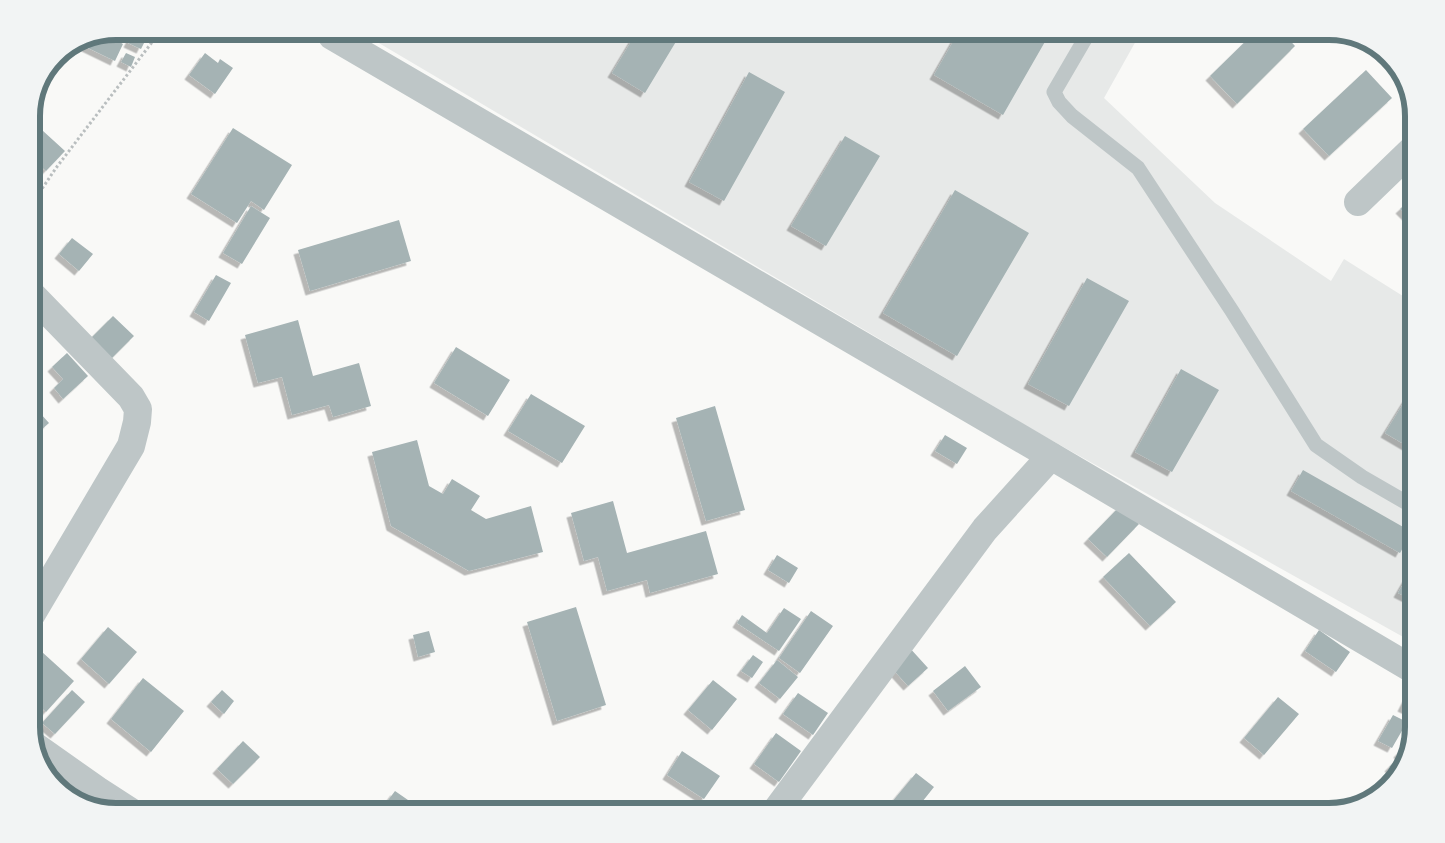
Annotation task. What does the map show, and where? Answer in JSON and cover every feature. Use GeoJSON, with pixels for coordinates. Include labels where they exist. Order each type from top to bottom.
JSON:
{"type":"FeatureCollection","features":[{"type":"Feature","properties":{"kind":"street"},"geometry":{"type":"LineString","coordinates":[[339,40],[1405,665]]}},
{"type":"Feature","properties":{"kind":"street"},"geometry":{"type":"LineString","coordinates":[[1358,202],[1405,157]]}},
{"type":"Feature","properties":{"kind":"street"},"geometry":{"type":"LineString","coordinates":[[40,303],[131,397],[138,409],[131,446],[40,600]]}},
{"type":"Feature","properties":{"kind":"street"},"geometry":{"type":"LineString","coordinates":[[782,803],[986,529],[1051,456]]}},
{"type":"Feature","properties":{"kind":"street"},"geometry":{"type":"LineString","coordinates":[[45,753],[117,803]]}},
{"type":"Feature","properties":{"kind":"lane"},"geometry":{"type":"LineString","coordinates":[[1084,40],[1054,92],[1058,102],[1072,116],[1138,168],[1232,311],[1316,445],[1362,477],[1405,502]]}},
{"type":"Feature","properties":{"kind":"path"},"geometry":{"type":"LineString","coordinates":[[40,192],[154,40]]}},
{"type":"Feature","properties":{"kind":"shaded area"},"geometry":{"type":"Polygon","coordinates":[[[374,40],[1137,40],[1104,98],[1215,203],[1331,281],[1344,259],[1405,297],[1405,638],[1042,435],[374,40]]]}},
{"type":"Feature","properties":{"kind":"building"},"geometry":{"type":"Polygon","coordinates":[[[116,40],[123,44],[115,61],[86,47],[101,41],[116,40]]]}},
{"type":"Feature","properties":{"kind":"building"},"geometry":{"type":"Polygon","coordinates":[[[130,40],[146,40],[141,49],[128,43],[130,40]]]}},
{"type":"Feature","properties":{"kind":"building"},"geometry":{"type":"Polygon","coordinates":[[[632,40],[677,40],[645,93],[612,73],[632,40]]]}},
{"type":"Feature","properties":{"kind":"building"},"geometry":{"type":"Polygon","coordinates":[[[954,40],[1046,40],[1003,115],[934,75],[954,40]]]}},
{"type":"Feature","properties":{"kind":"building"},"geometry":{"type":"Polygon","coordinates":[[[1247,40],[1289,40],[1295,46],[1237,104],[1210,76],[1247,40]]]}},
{"type":"Feature","properties":{"kind":"building"},"geometry":{"type":"Polygon","coordinates":[[[126,53],[135,57],[131,67],[121,62],[126,53]]]}},
{"type":"Feature","properties":{"kind":"building"},"geometry":{"type":"Polygon","coordinates":[[[205,53],[218,63],[220,59],[233,68],[215,94],[189,75],[205,53]]]}},
{"type":"Feature","properties":{"kind":"building"},"geometry":{"type":"Polygon","coordinates":[[[1366,70],[1392,98],[1329,156],[1303,129],[1366,70]]]}},
{"type":"Feature","properties":{"kind":"building"},"geometry":{"type":"Polygon","coordinates":[[[749,72],[785,92],[724,201],[689,182],[749,72]]]}},
{"type":"Feature","properties":{"kind":"building"},"geometry":{"type":"Polygon","coordinates":[[[40,128],[65,151],[46,171],[40,166],[40,128]]]}},
{"type":"Feature","properties":{"kind":"building"},"geometry":{"type":"Polygon","coordinates":[[[233,128],[292,165],[264,210],[251,201],[237,223],[191,194],[233,128]]]}},
{"type":"Feature","properties":{"kind":"building"},"geometry":{"type":"Polygon","coordinates":[[[845,136],[880,156],[826,246],[791,226],[845,136]]]}},
{"type":"Feature","properties":{"kind":"building"},"geometry":{"type":"Polygon","coordinates":[[[955,190],[1029,233],[957,356],[883,313],[955,190]]]}},
{"type":"Feature","properties":{"kind":"building"},"geometry":{"type":"Polygon","coordinates":[[[1405,204],[1405,214],[1400,209],[1405,204]]]}},
{"type":"Feature","properties":{"kind":"building"},"geometry":{"type":"Polygon","coordinates":[[[251,206],[270,218],[242,264],[223,253],[251,206]]]}},
{"type":"Feature","properties":{"kind":"building"},"geometry":{"type":"Polygon","coordinates":[[[399,220],[411,261],[310,291],[298,250],[399,220]]]}},
{"type":"Feature","properties":{"kind":"building"},"geometry":{"type":"Polygon","coordinates":[[[72,238],[93,254],[79,271],[59,254],[72,238]]]}},
{"type":"Feature","properties":{"kind":"building"},"geometry":{"type":"Polygon","coordinates":[[[216,275],[231,283],[209,321],[194,312],[216,275]]]}},
{"type":"Feature","properties":{"kind":"building"},"geometry":{"type":"Polygon","coordinates":[[[1087,278],[1129,301],[1069,406],[1028,384],[1087,278]]]}},
{"type":"Feature","properties":{"kind":"building"},"geometry":{"type":"Polygon","coordinates":[[[113,316],[134,336],[111,359],[90,339],[113,316]]]}},
{"type":"Feature","properties":{"kind":"building"},"geometry":{"type":"Polygon","coordinates":[[[298,320],[313,376],[359,363],[371,406],[333,417],[329,405],[292,415],[282,377],[258,383],[245,335],[298,320]]]}},
{"type":"Feature","properties":{"kind":"building"},"geometry":{"type":"Polygon","coordinates":[[[456,347],[510,380],[488,416],[434,383],[456,347]]]}},
{"type":"Feature","properties":{"kind":"building"},"geometry":{"type":"Polygon","coordinates":[[[67,353],[88,376],[63,399],[54,388],[63,379],[52,367],[67,353]]]}},
{"type":"Feature","properties":{"kind":"building"},"geometry":{"type":"Polygon","coordinates":[[[1181,369],[1219,390],[1172,472],[1135,452],[1181,369]]]}},
{"type":"Feature","properties":{"kind":"building"},"geometry":{"type":"Polygon","coordinates":[[[531,394],[585,426],[562,463],[508,431],[531,394]]]}},
{"type":"Feature","properties":{"kind":"building"},"geometry":{"type":"Polygon","coordinates":[[[1405,401],[1405,445],[1385,433],[1405,401]]]}},
{"type":"Feature","properties":{"kind":"building"},"geometry":{"type":"Polygon","coordinates":[[[715,406],[745,510],[706,521],[676,418],[715,406]]]}},
{"type":"Feature","properties":{"kind":"building"},"geometry":{"type":"Polygon","coordinates":[[[40,413],[49,423],[40,431],[40,413]]]}},
{"type":"Feature","properties":{"kind":"building"},"geometry":{"type":"Polygon","coordinates":[[[945,435],[967,448],[957,464],[935,451],[945,435]]]}},
{"type":"Feature","properties":{"kind":"building"},"geometry":{"type":"Polygon","coordinates":[[[417,440],[429,486],[443,494],[452,479],[480,496],[471,510],[486,519],[531,506],[543,552],[469,571],[391,526],[372,452],[417,440]]]}},
{"type":"Feature","properties":{"kind":"building"},"geometry":{"type":"Polygon","coordinates":[[[1303,470],[1405,528],[1405,544],[1400,553],[1291,491],[1303,470]]]}},
{"type":"Feature","properties":{"kind":"building"},"geometry":{"type":"Polygon","coordinates":[[[613,501],[627,553],[706,531],[718,574],[650,593],[647,580],[607,591],[598,557],[584,561],[571,513],[613,501]]]}},
{"type":"Feature","properties":{"kind":"building"},"geometry":{"type":"Polygon","coordinates":[[[1120,506],[1139,524],[1107,557],[1088,539],[1120,506]]]}},
{"type":"Feature","properties":{"kind":"building"},"geometry":{"type":"Polygon","coordinates":[[[1129,553],[1176,602],[1150,626],[1103,577],[1129,553]]]}},
{"type":"Feature","properties":{"kind":"building"},"geometry":{"type":"Polygon","coordinates":[[[777,555],[798,568],[789,583],[768,570],[777,555]]]}},
{"type":"Feature","properties":{"kind":"building"},"geometry":{"type":"Polygon","coordinates":[[[1405,581],[1405,596],[1398,593],[1405,581]]]}},
{"type":"Feature","properties":{"kind":"building"},"geometry":{"type":"Polygon","coordinates":[[[576,607],[606,705],[557,721],[527,622],[576,607]]]}},
{"type":"Feature","properties":{"kind":"building"},"geometry":{"type":"Polygon","coordinates":[[[784,608],[801,619],[779,651],[737,623],[742,615],[767,633],[784,608]]]}},
{"type":"Feature","properties":{"kind":"building"},"geometry":{"type":"Polygon","coordinates":[[[811,611],[833,626],[800,673],[779,658],[811,611]]]}},
{"type":"Feature","properties":{"kind":"building"},"geometry":{"type":"Polygon","coordinates":[[[108,627],[137,652],[109,684],[81,659],[108,627]]]}},
{"type":"Feature","properties":{"kind":"building"},"geometry":{"type":"Polygon","coordinates":[[[1319,630],[1350,652],[1336,672],[1305,651],[1319,630]]]}},
{"type":"Feature","properties":{"kind":"building"},"geometry":{"type":"Polygon","coordinates":[[[429,631],[435,652],[418,657],[413,635],[429,631]]]}},
{"type":"Feature","properties":{"kind":"building"},"geometry":{"type":"Polygon","coordinates":[[[908,646],[928,668],[908,686],[888,664],[908,646]]]}},
{"type":"Feature","properties":{"kind":"building"},"geometry":{"type":"Polygon","coordinates":[[[40,650],[74,681],[46,712],[40,706],[40,650]]]}},
{"type":"Feature","properties":{"kind":"building"},"geometry":{"type":"Polygon","coordinates":[[[753,655],[763,662],[752,678],[741,671],[753,655]]]}},
{"type":"Feature","properties":{"kind":"building"},"geometry":{"type":"Polygon","coordinates":[[[777,660],[798,677],[780,699],[759,683],[777,660]]]}},
{"type":"Feature","properties":{"kind":"building"},"geometry":{"type":"Polygon","coordinates":[[[965,666],[981,687],[948,711],[933,691],[965,666]]]}},
{"type":"Feature","properties":{"kind":"building"},"geometry":{"type":"Polygon","coordinates":[[[143,678],[184,711],[151,752],[111,719],[143,678]]]}},
{"type":"Feature","properties":{"kind":"building"},"geometry":{"type":"Polygon","coordinates":[[[713,680],[737,699],[712,730],[688,710],[713,680]]]}},
{"type":"Feature","properties":{"kind":"building"},"geometry":{"type":"Polygon","coordinates":[[[72,690],[85,702],[55,734],[42,723],[72,690]]]}},
{"type":"Feature","properties":{"kind":"building"},"geometry":{"type":"Polygon","coordinates":[[[222,690],[234,701],[224,714],[211,702],[222,690]]]}},
{"type":"Feature","properties":{"kind":"building"},"geometry":{"type":"Polygon","coordinates":[[[798,693],[828,713],[813,735],[783,714],[798,693]]]}},
{"type":"Feature","properties":{"kind":"building"},"geometry":{"type":"Polygon","coordinates":[[[1278,697],[1299,714],[1264,755],[1244,738],[1278,697]]]}},
{"type":"Feature","properties":{"kind":"building"},"geometry":{"type":"Polygon","coordinates":[[[1393,715],[1405,721],[1405,725],[1392,748],[1378,741],[1393,715]]]}},
{"type":"Feature","properties":{"kind":"building"},"geometry":{"type":"Polygon","coordinates":[[[776,733],[801,751],[779,782],[754,764],[776,733]]]}},
{"type":"Feature","properties":{"kind":"building"},"geometry":{"type":"Polygon","coordinates":[[[243,741],[260,757],[233,784],[217,769],[243,741]]]}},
{"type":"Feature","properties":{"kind":"building"},"geometry":{"type":"Polygon","coordinates":[[[682,751],[720,776],[704,799],[667,775],[682,751]]]}},
{"type":"Feature","properties":{"kind":"building"},"geometry":{"type":"Polygon","coordinates":[[[1398,758],[1392,770],[1389,767],[1398,758]]]}},
{"type":"Feature","properties":{"kind":"building"},"geometry":{"type":"Polygon","coordinates":[[[916,773],[934,787],[921,803],[892,802],[916,773]]]}},
{"type":"Feature","properties":{"kind":"building"},"geometry":{"type":"Polygon","coordinates":[[[395,791],[408,800],[406,803],[386,803],[395,791]]]}}]}
